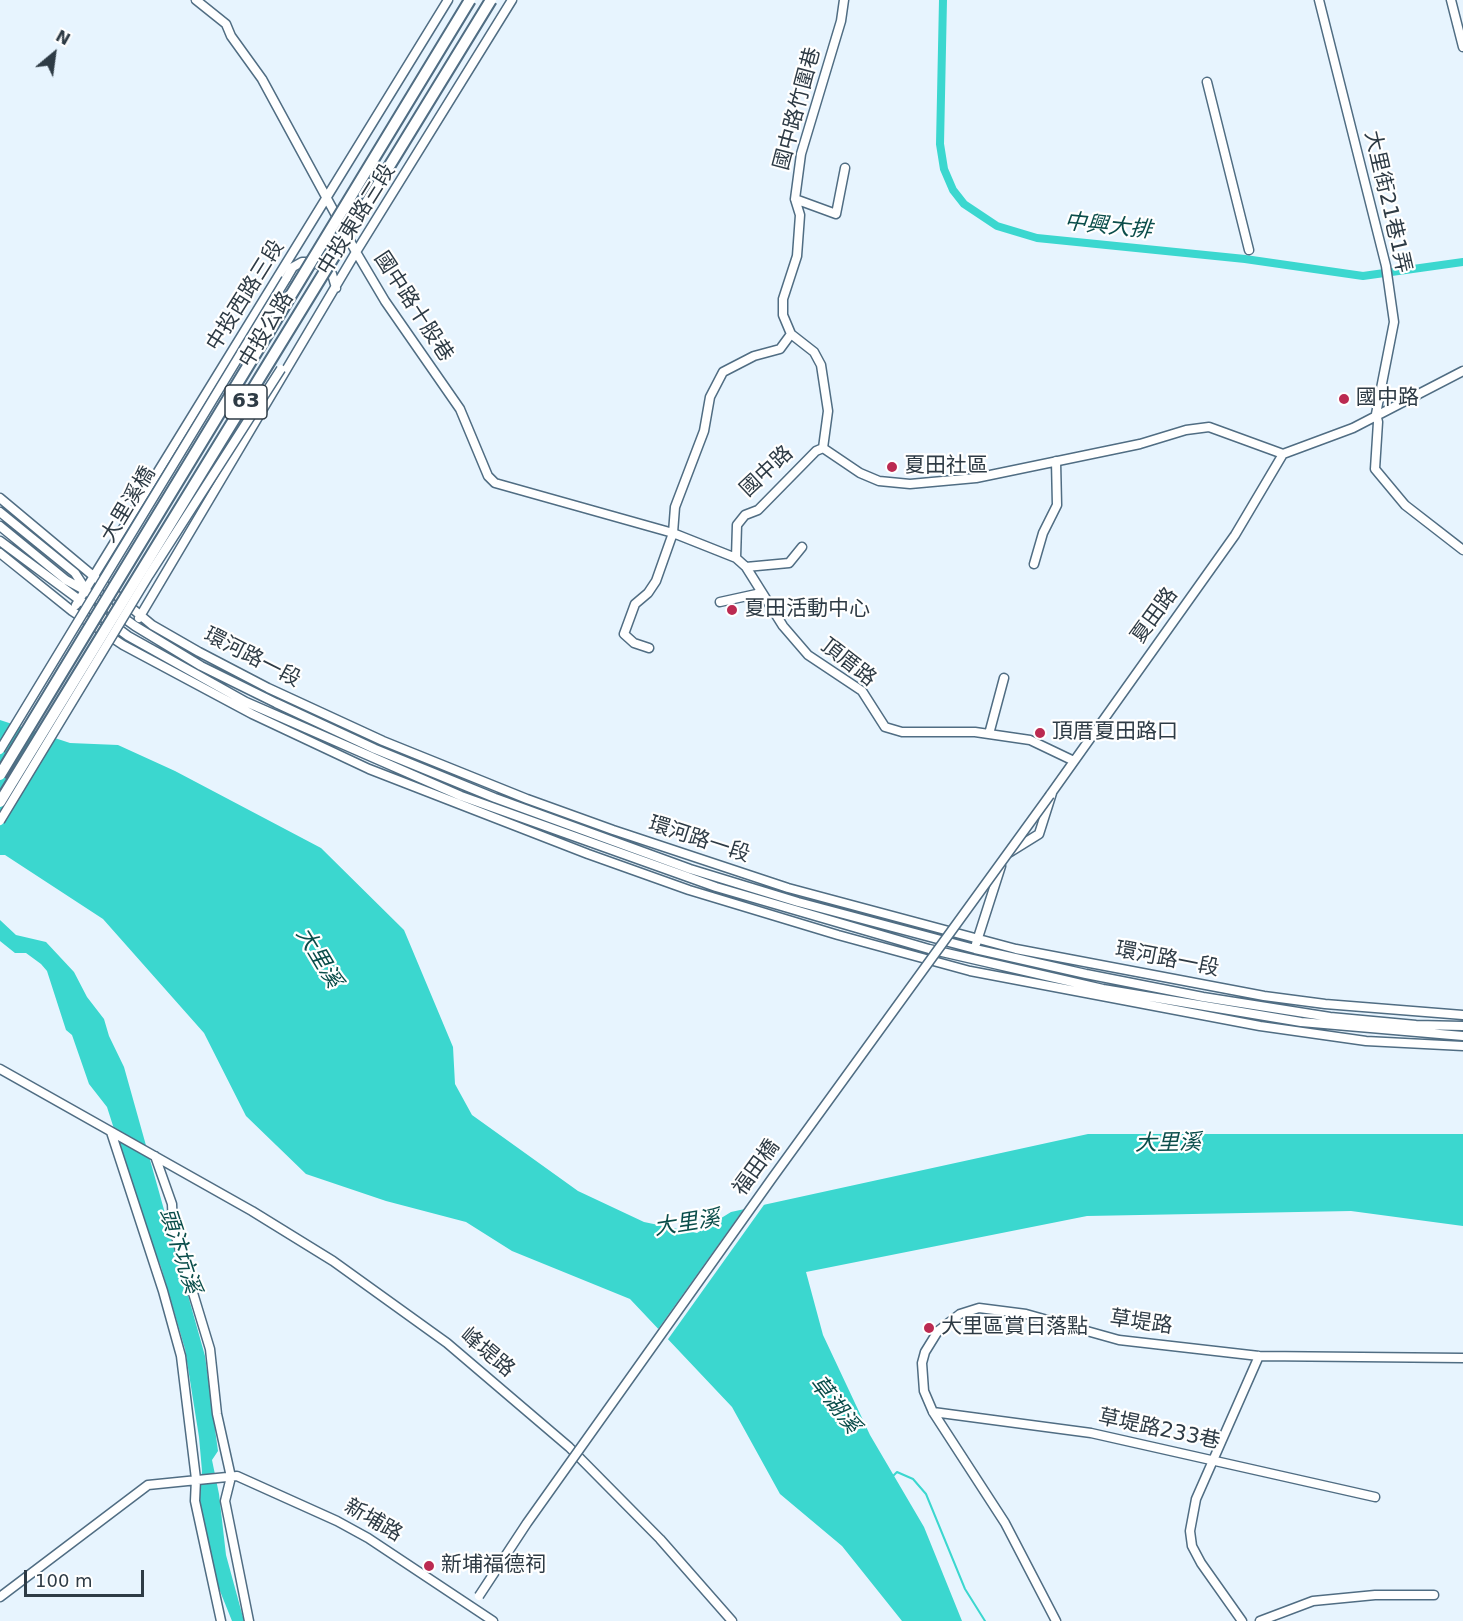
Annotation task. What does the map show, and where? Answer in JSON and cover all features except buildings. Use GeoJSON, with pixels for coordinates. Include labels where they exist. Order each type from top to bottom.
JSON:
{"type":"FeatureCollection","features":[{"type":"Feature","properties":{"kind":"main road","name":"中投公路"},"geometry":{"type":"LineString","coordinates":[[0,775],[470,0]]}},
{"type":"Feature","properties":{"kind":"main road","name":"中投公路"},"geometry":{"type":"LineString","coordinates":[[0,802],[490,0]]}},
{"type":"Feature","properties":{"kind":"street","name":"國中路十股巷"},"geometry":{"type":"LineString","coordinates":[[196,0],[226,24],[231,36],[262,79],[385,301],[460,409],[488,476],[503,486],[673,533]]}},
{"type":"Feature","properties":{"kind":"street","name":"中投西路三段"},"geometry":{"type":"LineString","coordinates":[[72,611],[448,0]]}},
{"type":"Feature","properties":{"kind":"street","name":"中投東路三段"},"geometry":{"type":"LineString","coordinates":[[123,645],[356,252],[512,0]]}},
{"type":"Feature","properties":{"kind":"street","name":"國中路竹圍巷"},"geometry":{"type":"LineString","coordinates":[[790,334],[783,315],[783,299],[797,256],[800,215],[795,199],[801,154],[841,21],[844,0]]}},
{"type":"Feature","properties":{"kind":"street","name":"大里街21巷1弄"},"geometry":{"type":"LineString","coordinates":[[1319,0],[1386,266],[1394,321],[1376,414],[1378,431],[1375,468],[1405,505],[1463,550]]}},
{"type":"Feature","properties":{"kind":"street"},"geometry":{"type":"LineString","coordinates":[[1451,0],[1463,47]]}},
{"type":"Feature","properties":{"kind":"street"},"geometry":{"type":"LineString","coordinates":[[1207,82],[1249,250]]}},
{"type":"Feature","properties":{"kind":"street"},"geometry":{"type":"LineString","coordinates":[[795,199],[836,214],[845,168]]}},
{"type":"Feature","properties":{"kind":"street"},"geometry":{"type":"LineString","coordinates":[[286,279],[299,245]]}},
{"type":"Feature","properties":{"kind":"street"},"geometry":{"type":"LineString","coordinates":[[286,279],[293,267],[302,262],[312,262],[324,267],[332,274],[336,288]]}},
{"type":"Feature","properties":{"kind":"street","name":"大里溪橋"},"geometry":{"type":"LineString","coordinates":[[0,750],[286,279]]}},
{"type":"Feature","properties":{"kind":"street"},"geometry":{"type":"LineString","coordinates":[[649,648],[634,643],[624,634],[635,604],[648,593],[656,580],[673,533],[675,507],[704,431],[710,397],[723,372],[754,356],[780,349],[790,334],[814,352],[821,365],[828,411],[823,448]]}},
{"type":"Feature","properties":{"kind":"street"},"geometry":{"type":"LineString","coordinates":[[0,821],[149,575],[281,369],[308,336]]}},
{"type":"Feature","properties":{"kind":"street"},"geometry":{"type":"LineString","coordinates":[[1283,454],[1353,428],[1376,414],[1463,371]]}},
{"type":"Feature","properties":{"kind":"street","name":"國中路"},"geometry":{"type":"LineString","coordinates":[[736,558],[737,525],[745,515],[758,510],[790,475],[823,448],[860,473],[879,482],[910,484],[976,478],[1140,444],[1186,430],[1209,427],[1283,454]]}},
{"type":"Feature","properties":{"kind":"street","name":"夏田路"},"geometry":{"type":"LineString","coordinates":[[1051,794],[1235,535],[1283,454]]}},
{"type":"Feature","properties":{"kind":"street"},"geometry":{"type":"LineString","coordinates":[[1034,564],[1043,533],[1058,505],[1056,461]]}},
{"type":"Feature","properties":{"kind":"street","name":"環河路一段"},"geometry":{"type":"LineString","coordinates":[[0,498],[152,625],[268,688],[383,741],[526,799],[788,888],[976,944],[1254,994],[1325,1004],[1463,1015]]}},
{"type":"Feature","properties":{"kind":"street","name":"環河路一段"},"geometry":{"type":"LineString","coordinates":[[0,512],[75,573],[86,591]]}},
{"type":"Feature","properties":{"kind":"street","name":"環河路一段"},"geometry":{"type":"LineString","coordinates":[[0,526],[66,580],[86,591],[135,626],[201,666],[276,703],[375,749],[495,798],[712,876],[798,902],[976,944],[1109,979],[1271,1008],[1405,1024],[1463,1026]]}},
{"type":"Feature","properties":{"kind":"street"},"geometry":{"type":"LineString","coordinates":[[673,533],[736,558]]}},
{"type":"Feature","properties":{"kind":"street","name":"環河路一段"},"geometry":{"type":"LineString","coordinates":[[0,541],[128,636],[246,702],[461,796],[716,887],[972,960],[1103,988],[1223,1011],[1342,1027],[1463,1036]]}},
{"type":"Feature","properties":{"kind":"street"},"geometry":{"type":"LineString","coordinates":[[746,567],[789,563],[802,547]]}},
{"type":"Feature","properties":{"kind":"street"},"geometry":{"type":"LineString","coordinates":[[0,553],[72,611],[123,645],[252,714],[369,769],[521,829],[689,890],[838,935],[970,971],[1260,1026],[1366,1041],[1463,1046]]}},
{"type":"Feature","properties":{"kind":"street","name":"頂厝路"},"geometry":{"type":"LineString","coordinates":[[736,558],[746,567],[761,593],[808,655],[862,691],[885,727],[902,732],[989,734],[1030,740],[1074,760]]}},
{"type":"Feature","properties":{"kind":"street"},"geometry":{"type":"LineString","coordinates":[[720,602],[761,593]]}},
{"type":"Feature","properties":{"kind":"street"},"geometry":{"type":"LineString","coordinates":[[989,734],[1004,678]]}},
{"type":"Feature","properties":{"kind":"street"},"geometry":{"type":"LineString","coordinates":[[970,971],[999,870],[1011,851],[1039,834],[1051,794]]}},
{"type":"Feature","properties":{"kind":"street","name":"福田橋"},"geometry":{"type":"LineString","coordinates":[[474,1606],[527,1523],[725,1244],[1051,794]]}},
{"type":"Feature","properties":{"kind":"street"},"geometry":{"type":"LineString","coordinates":[[0,1069],[155,1156],[172,1204],[173,1227],[210,1349],[227,1477],[225,1501],[249,1621]]}},
{"type":"Feature","properties":{"kind":"street"},"geometry":{"type":"LineString","coordinates":[[111,1132],[163,1291],[180,1356],[198,1479],[195,1501],[221,1621]]}},
{"type":"Feature","properties":{"kind":"street","name":"峰堤路"},"geometry":{"type":"LineString","coordinates":[[155,1156],[333,1261],[447,1343],[569,1447],[660,1539],[732,1621]]}},
{"type":"Feature","properties":{"kind":"street","name":"草堤路"},"geometry":{"type":"LineString","coordinates":[[1056,1621],[1005,1523],[933,1412],[922,1380],[925,1352],[938,1331],[960,1314],[979,1308],[1026,1314],[1119,1340],[1259,1356],[1463,1358]]}},
{"type":"Feature","properties":{"kind":"street"},"geometry":{"type":"LineString","coordinates":[[1242,1621],[1192,1546],[1191,1531],[1196,1499],[1259,1356]]}},
{"type":"Feature","properties":{"kind":"street","name":"草堤路233巷"},"geometry":{"type":"LineString","coordinates":[[933,1412],[1091,1433],[1375,1497]]}},
{"type":"Feature","properties":{"kind":"street","name":"新埔路"},"geometry":{"type":"LineString","coordinates":[[198,1479],[245,1478],[337,1521],[392,1552],[493,1621]]}},
{"type":"Feature","properties":{"kind":"street"},"geometry":{"type":"LineString","coordinates":[[0,1597],[96,1522],[148,1485],[198,1479]]}},
{"type":"Feature","properties":{"kind":"street"},"geometry":{"type":"LineString","coordinates":[[1260,1621],[1313,1601],[1375,1595],[1434,1595]]}},
{"type":"Feature","properties":{"kind":"water"},"geometry":{"type":"Polygon","coordinates":[[[0,720],[70,743],[118,745],[175,771],[321,848],[404,930],[453,1047],[455,1084],[472,1115],[578,1191],[644,1222],[697,1233],[731,1212],[1088,1134],[1463,1134],[1463,1226],[1351,1211],[1087,1216],[806,1272],[823,1335],[870,1435],[924,1527],[962,1621],[902,1621],[842,1546],[780,1494],[732,1407],[630,1299],[512,1251],[466,1222],[386,1201],[306,1174],[246,1116],[204,1033],[103,919],[5,855],[0,855],[0,720]]]}},
{"type":"Feature","properties":{"kind":"water"},"geometry":{"type":"Polygon","coordinates":[[[0,920],[16,935],[46,942],[74,972],[87,997],[104,1019],[109,1036],[124,1067],[205,1356],[218,1451],[212,1460],[219,1494],[226,1555],[244,1621],[232,1621],[218,1586],[199,1503],[202,1471],[199,1437],[185,1349],[161,1267],[145,1226],[107,1107],[89,1084],[72,1035],[66,1030],[47,971],[26,953],[15,953],[0,941],[0,920]]]}},
{"type":"Feature","properties":{"kind":"pier"},"geometry":{"type":"Polygon","coordinates":[[[766,1202],[666,1342],[656,1332],[746,1206],[766,1202]]]}},
{"type":"Feature","properties":{"kind":"waterway","name":"中興大排"},"geometry":{"type":"LineString","coordinates":[[943,0],[940,144],[944,169],[953,190],[964,204],[997,226],[1037,238],[1245,259],[1363,276],[1463,262]]}},
{"type":"Feature","properties":{"kind":"waterway"},"geometry":{"type":"LineString","coordinates":[[893,1476],[897,1472],[913,1479],[926,1494],[965,1589],[985,1621]]}},
{"type":"Feature","properties":{"kind":"place","name":"國中路"},"geometry":{"type":"Point","coordinates":[1344,399]}},
{"type":"Feature","properties":{"kind":"place","name":"夏田社區"},"geometry":{"type":"Point","coordinates":[892,467]}},
{"type":"Feature","properties":{"kind":"place","name":"夏田活動中心"},"geometry":{"type":"Point","coordinates":[732,610]}},
{"type":"Feature","properties":{"kind":"place","name":"頂厝夏田路口"},"geometry":{"type":"Point","coordinates":[1040,733]}},
{"type":"Feature","properties":{"kind":"place","name":"大里區賞日落點"},"geometry":{"type":"Point","coordinates":[929,1328]}},
{"type":"Feature","properties":{"kind":"place","name":"新埔福德祠"},"geometry":{"type":"Point","coordinates":[429,1566]}},
{"type":"Feature","properties":{"kind":"water label","name":"大里溪"},"geometry":{"type":"Point","coordinates":[318,958]}},
{"type":"Feature","properties":{"kind":"water label","name":"大里溪"},"geometry":{"type":"Point","coordinates":[1168,1144]}},
{"type":"Feature","properties":{"kind":"water label","name":"大里溪"},"geometry":{"type":"Point","coordinates":[687,1224]}},
{"type":"Feature","properties":{"kind":"water label","name":"頭汴坑溪"},"geometry":{"type":"Point","coordinates":[179,1251]}},
{"type":"Feature","properties":{"kind":"water label","name":"草湖溪"},"geometry":{"type":"Point","coordinates":[834,1405]}}]}
